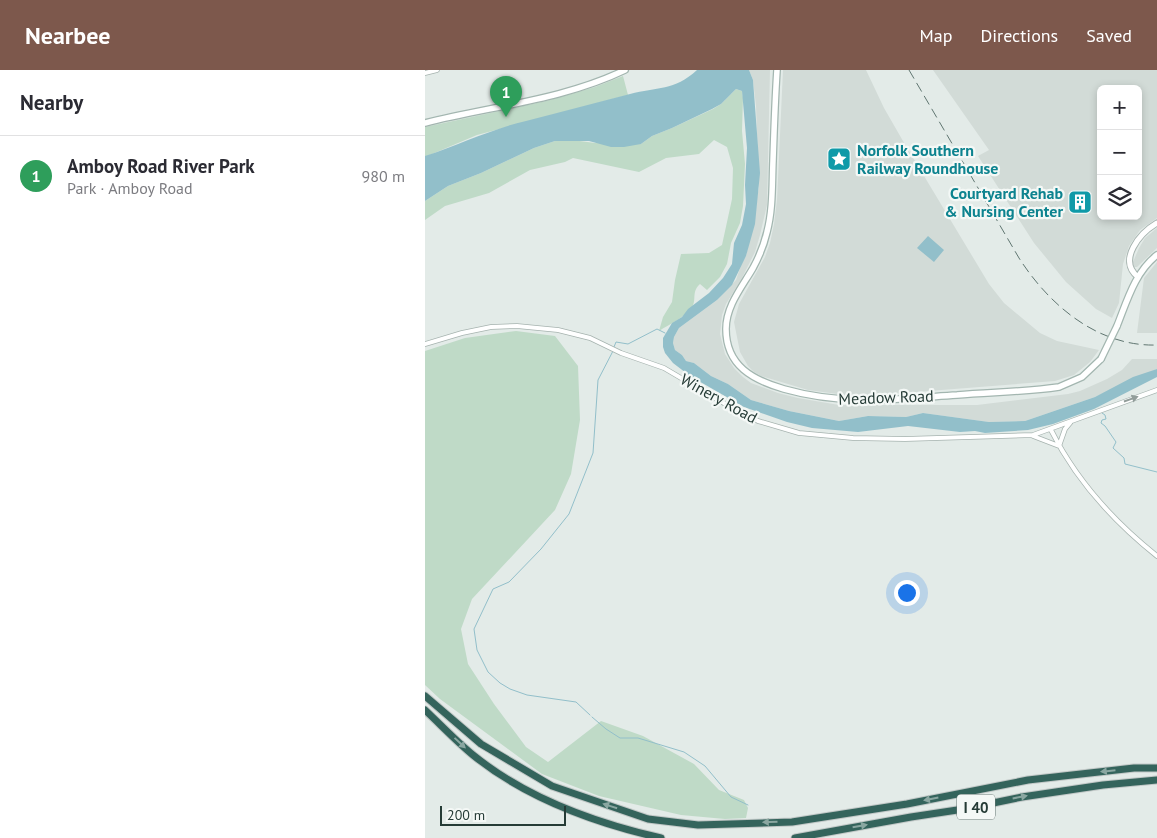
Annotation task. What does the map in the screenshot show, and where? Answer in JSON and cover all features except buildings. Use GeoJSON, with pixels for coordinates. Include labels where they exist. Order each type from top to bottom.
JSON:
{"type":"FeatureCollection","features":[{"type":"Feature","properties":{"kind":"highway","name":"I 40"},"geometry":{"type":"LineString","coordinates":[[425,696],[481,744],[552,786],[648,818],[698,825],[792,822],[907,804],[1028,780],[1135,768],[1157,768]]}},
{"type":"Feature","properties":{"kind":"highway"},"geometry":{"type":"LineString","coordinates":[[425,710],[472,755],[541,798],[621,829],[661,838]]}},
{"type":"Feature","properties":{"kind":"highway","name":"I 40"},"geometry":{"type":"LineString","coordinates":[[795,838],[1023,797],[1103,785],[1157,780]]}},
{"type":"Feature","properties":{"kind":"main road"},"geometry":{"type":"LineString","coordinates":[[425,123],[542,98],[597,82],[625,70]]}},
{"type":"Feature","properties":{"kind":"main road","name":"Meadow Road"},"geometry":{"type":"LineString","coordinates":[[777,70],[772,198],[769,221],[759,257],[731,305],[726,322],[726,335],[730,351],[735,360],[744,371],[766,384],[833,399],[866,401],[1059,387],[1082,377],[1101,358],[1138,277],[1157,255]]}},
{"type":"Feature","properties":{"kind":"street"},"geometry":{"type":"LineString","coordinates":[[425,73],[437,70]]}},
{"type":"Feature","properties":{"kind":"street"},"geometry":{"type":"LineString","coordinates":[[1138,277],[1130,268],[1129,262],[1132,251],[1143,234],[1157,223]]}},
{"type":"Feature","properties":{"kind":"street","name":"Winery Road"},"geometry":{"type":"LineString","coordinates":[[425,344],[481,329],[517,326],[558,330],[590,338],[621,353],[664,368],[758,421],[799,433],[853,438],[905,439],[1033,435],[1157,390]]}},
{"type":"Feature","properties":{"kind":"street"},"geometry":{"type":"LineString","coordinates":[[1059,446],[1069,423]]}},
{"type":"Feature","properties":{"kind":"street"},"geometry":{"type":"LineString","coordinates":[[1051,430],[1072,468],[1110,514],[1157,556]]}},
{"type":"Feature","properties":{"kind":"street"},"geometry":{"type":"LineString","coordinates":[[1033,435],[1059,446]]}},
{"type":"Feature","properties":{"kind":"shaded area"},"geometry":{"type":"Polygon","coordinates":[[[749,70],[770,70],[767,205],[755,252],[726,304],[722,315],[720,334],[725,354],[734,368],[751,383],[798,398],[839,405],[977,405],[1080,391],[1122,370],[1132,359],[1157,359],[1157,369],[1095,397],[1025,421],[989,422],[923,413],[906,417],[868,416],[839,421],[789,411],[751,400],[728,384],[711,376],[694,363],[686,361],[675,350],[674,337],[679,328],[717,300],[736,280],[746,256],[756,210],[759,188],[756,106],[753,80],[749,70]]]}},
{"type":"Feature","properties":{"kind":"shaded area"},"geometry":{"type":"Polygon","coordinates":[[[783,70],[866,70],[884,108],[989,284],[1004,303],[1040,333],[1057,341],[1099,350],[1090,362],[1074,375],[1055,381],[865,396],[808,390],[761,376],[754,372],[740,352],[734,322],[739,304],[765,257],[774,224],[777,200],[783,70]]]}},
{"type":"Feature","properties":{"kind":"shaded area"},"geometry":{"type":"Polygon","coordinates":[[[933,70],[1157,70],[1157,218],[1140,230],[1129,246],[1123,264],[1119,303],[1112,318],[1096,309],[1066,282],[1034,243],[978,156],[989,150],[933,70]]]}},
{"type":"Feature","properties":{"kind":"shaded area"},"geometry":{"type":"Polygon","coordinates":[[[1157,228],[1157,248],[1137,267],[1134,267],[1133,262],[1139,248],[1145,238],[1157,228]]]}},
{"type":"Feature","properties":{"kind":"shaded area"},"geometry":{"type":"Polygon","coordinates":[[[1157,262],[1157,333],[1137,333],[1144,278],[1157,262]]]}},
{"type":"Feature","properties":{"kind":"green space"},"geometry":{"type":"Polygon","coordinates":[[[623,76],[628,95],[477,135],[425,157],[425,127],[546,101],[595,87],[623,76]]]}},
{"type":"Feature","properties":{"kind":"green space"},"geometry":{"type":"Polygon","coordinates":[[[736,89],[742,91],[743,98],[742,131],[745,164],[743,206],[740,223],[731,243],[727,264],[720,277],[707,290],[700,284],[697,287],[693,304],[689,311],[659,331],[663,317],[672,302],[681,254],[709,253],[722,245],[732,199],[733,168],[727,147],[714,140],[699,154],[666,158],[639,172],[573,158],[565,162],[530,170],[489,193],[445,206],[425,220],[425,201],[448,186],[534,148],[555,141],[572,140],[595,143],[641,144],[652,136],[713,109],[736,89]]]}},
{"type":"Feature","properties":{"kind":"green space"},"geometry":{"type":"Polygon","coordinates":[[[516,331],[555,336],[578,366],[580,420],[571,474],[555,510],[472,599],[461,629],[468,664],[494,704],[526,747],[548,762],[601,721],[643,736],[694,764],[719,790],[744,800],[748,808],[746,818],[725,819],[681,815],[599,796],[542,774],[440,699],[425,685],[425,351],[465,338],[516,331]]]}},
{"type":"Feature","properties":{"kind":"water"},"geometry":{"type":"Polygon","coordinates":[[[697,70],[749,70],[753,80],[760,173],[755,224],[746,256],[732,285],[717,300],[679,328],[674,337],[675,350],[686,361],[694,363],[711,376],[728,384],[751,400],[789,411],[839,421],[868,416],[906,417],[923,413],[989,422],[1025,421],[1095,397],[1133,377],[1157,369],[1157,377],[1094,409],[1053,424],[1028,430],[985,433],[908,426],[858,432],[812,428],[787,422],[744,407],[690,376],[673,363],[665,353],[663,338],[672,323],[682,317],[688,309],[709,293],[723,278],[732,264],[734,243],[742,225],[746,204],[747,148],[742,91],[736,89],[721,104],[652,136],[641,144],[611,147],[589,141],[555,141],[534,148],[448,186],[425,201],[425,156],[513,124],[673,85],[689,77],[697,70]]]}},
{"type":"Feature","properties":{"kind":"water"},"geometry":{"type":"Polygon","coordinates":[[[928,236],[944,250],[934,262],[917,248],[928,236]]]}},
{"type":"Feature","properties":{"kind":"waterway"},"geometry":{"type":"LineString","coordinates":[[614,347],[616,342],[628,344],[657,329],[665,333]]}},
{"type":"Feature","properties":{"kind":"waterway"},"geometry":{"type":"LineString","coordinates":[[590,715],[576,702],[527,695],[500,683],[488,672],[477,650],[474,629],[493,589],[509,582],[541,549],[569,514],[593,453],[598,380],[613,351]]}},
{"type":"Feature","properties":{"kind":"waterway"},"geometry":{"type":"LineString","coordinates":[[1102,413],[1106,419],[1102,420],[1101,423],[1116,442],[1113,448],[1124,458],[1125,464],[1157,472]]}},
{"type":"Feature","properties":{"kind":"waterway"},"geometry":{"type":"LineString","coordinates":[[592,717],[620,738],[638,738],[684,752],[705,766],[731,797],[748,805]]}},
{"type":"Feature","properties":{"kind":"railway"},"geometry":{"type":"LineString","coordinates":[[909,70],[1019,258],[1045,292],[1060,307],[1095,331],[1135,344],[1157,345]]}},
{"type":"Feature","properties":{"kind":"place","name":"Amboy Road River Park"},"geometry":{"type":"Point","coordinates":[506,117]}},
{"type":"Feature","properties":{"kind":"place","name":"Norfolk Southern Railway Roundhouse"},"geometry":{"type":"Point","coordinates":[839,159]}},
{"type":"Feature","properties":{"kind":"place","name":"Courtyard Rehab & Nursing Center"},"geometry":{"type":"Point","coordinates":[1080,202]}}]}
